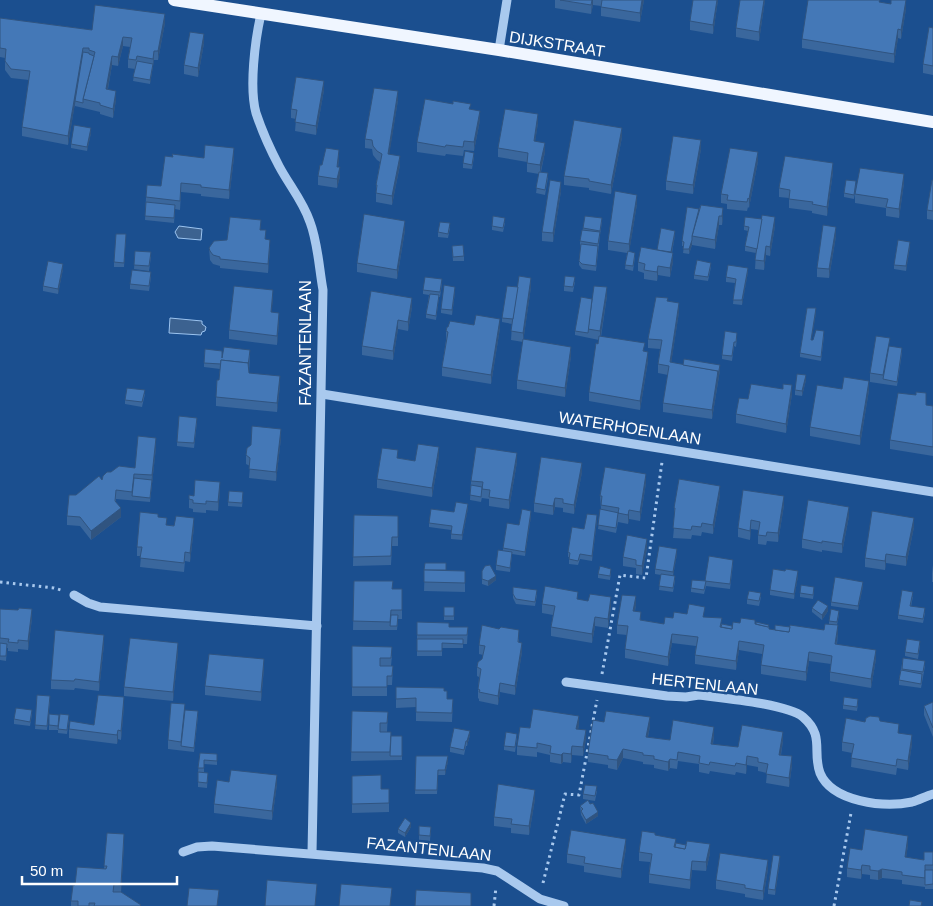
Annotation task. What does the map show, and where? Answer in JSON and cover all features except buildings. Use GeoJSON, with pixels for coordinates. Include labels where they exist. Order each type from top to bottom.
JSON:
{"type":"FeatureCollection","features":[{"type":"Feature","properties":{"kind":"main road","name":"DIJKSTRAAT"},"geometry":{"type":"LineString","coordinates":[[174,0],[499,50],[933,122]]}},
{"type":"Feature","properties":{"kind":"street"},"geometry":{"type":"LineString","coordinates":[[499,50],[507,0]]}},
{"type":"Feature","properties":{"kind":"street","name":"FAZANTENLAAN"},"geometry":{"type":"LineString","coordinates":[[261,14],[255,44],[253,75],[256,111],[265,139],[279,167],[298,196],[310,223],[322,290],[322,394],[312,853]]}},
{"type":"Feature","properties":{"kind":"street","name":"WATERHOENLAAN"},"geometry":{"type":"LineString","coordinates":[[322,394],[933,492]]}},
{"type":"Feature","properties":{"kind":"street"},"geometry":{"type":"LineString","coordinates":[[74,595],[100,607],[317,626]]}},
{"type":"Feature","properties":{"kind":"street","name":"HERTENLAAN"},"geometry":{"type":"LineString","coordinates":[[566,682],[666,696],[686,697],[699,695],[786,708],[802,716],[812,727],[818,745],[817,761],[821,774],[829,787],[842,795],[853,800],[889,804],[911,802],[933,794]]}},
{"type":"Feature","properties":{"kind":"street","name":"FAZANTENLAAN"},"geometry":{"type":"LineString","coordinates":[[183,852],[197,847],[212,846],[483,868],[503,874],[540,899],[564,906]]}},
{"type":"Feature","properties":{"kind":"path"},"geometry":{"type":"LineString","coordinates":[[540,899],[565,794],[579,795],[620,575],[646,578],[664,449]]}},
{"type":"Feature","properties":{"kind":"path"},"geometry":{"type":"LineString","coordinates":[[0,582],[54,588],[74,595]]}},
{"type":"Feature","properties":{"kind":"path"},"geometry":{"type":"LineString","coordinates":[[834,906],[853,800]]}},
{"type":"Feature","properties":{"kind":"water"},"geometry":{"type":"Polygon","coordinates":[[[179,226],[202,229],[201,240],[178,238],[175,232],[179,226]]]}},
{"type":"Feature","properties":{"kind":"water"},"geometry":{"type":"Polygon","coordinates":[[[170,318],[202,321],[202,324],[206,327],[205,331],[201,335],[169,333],[170,318]]]}}]}
